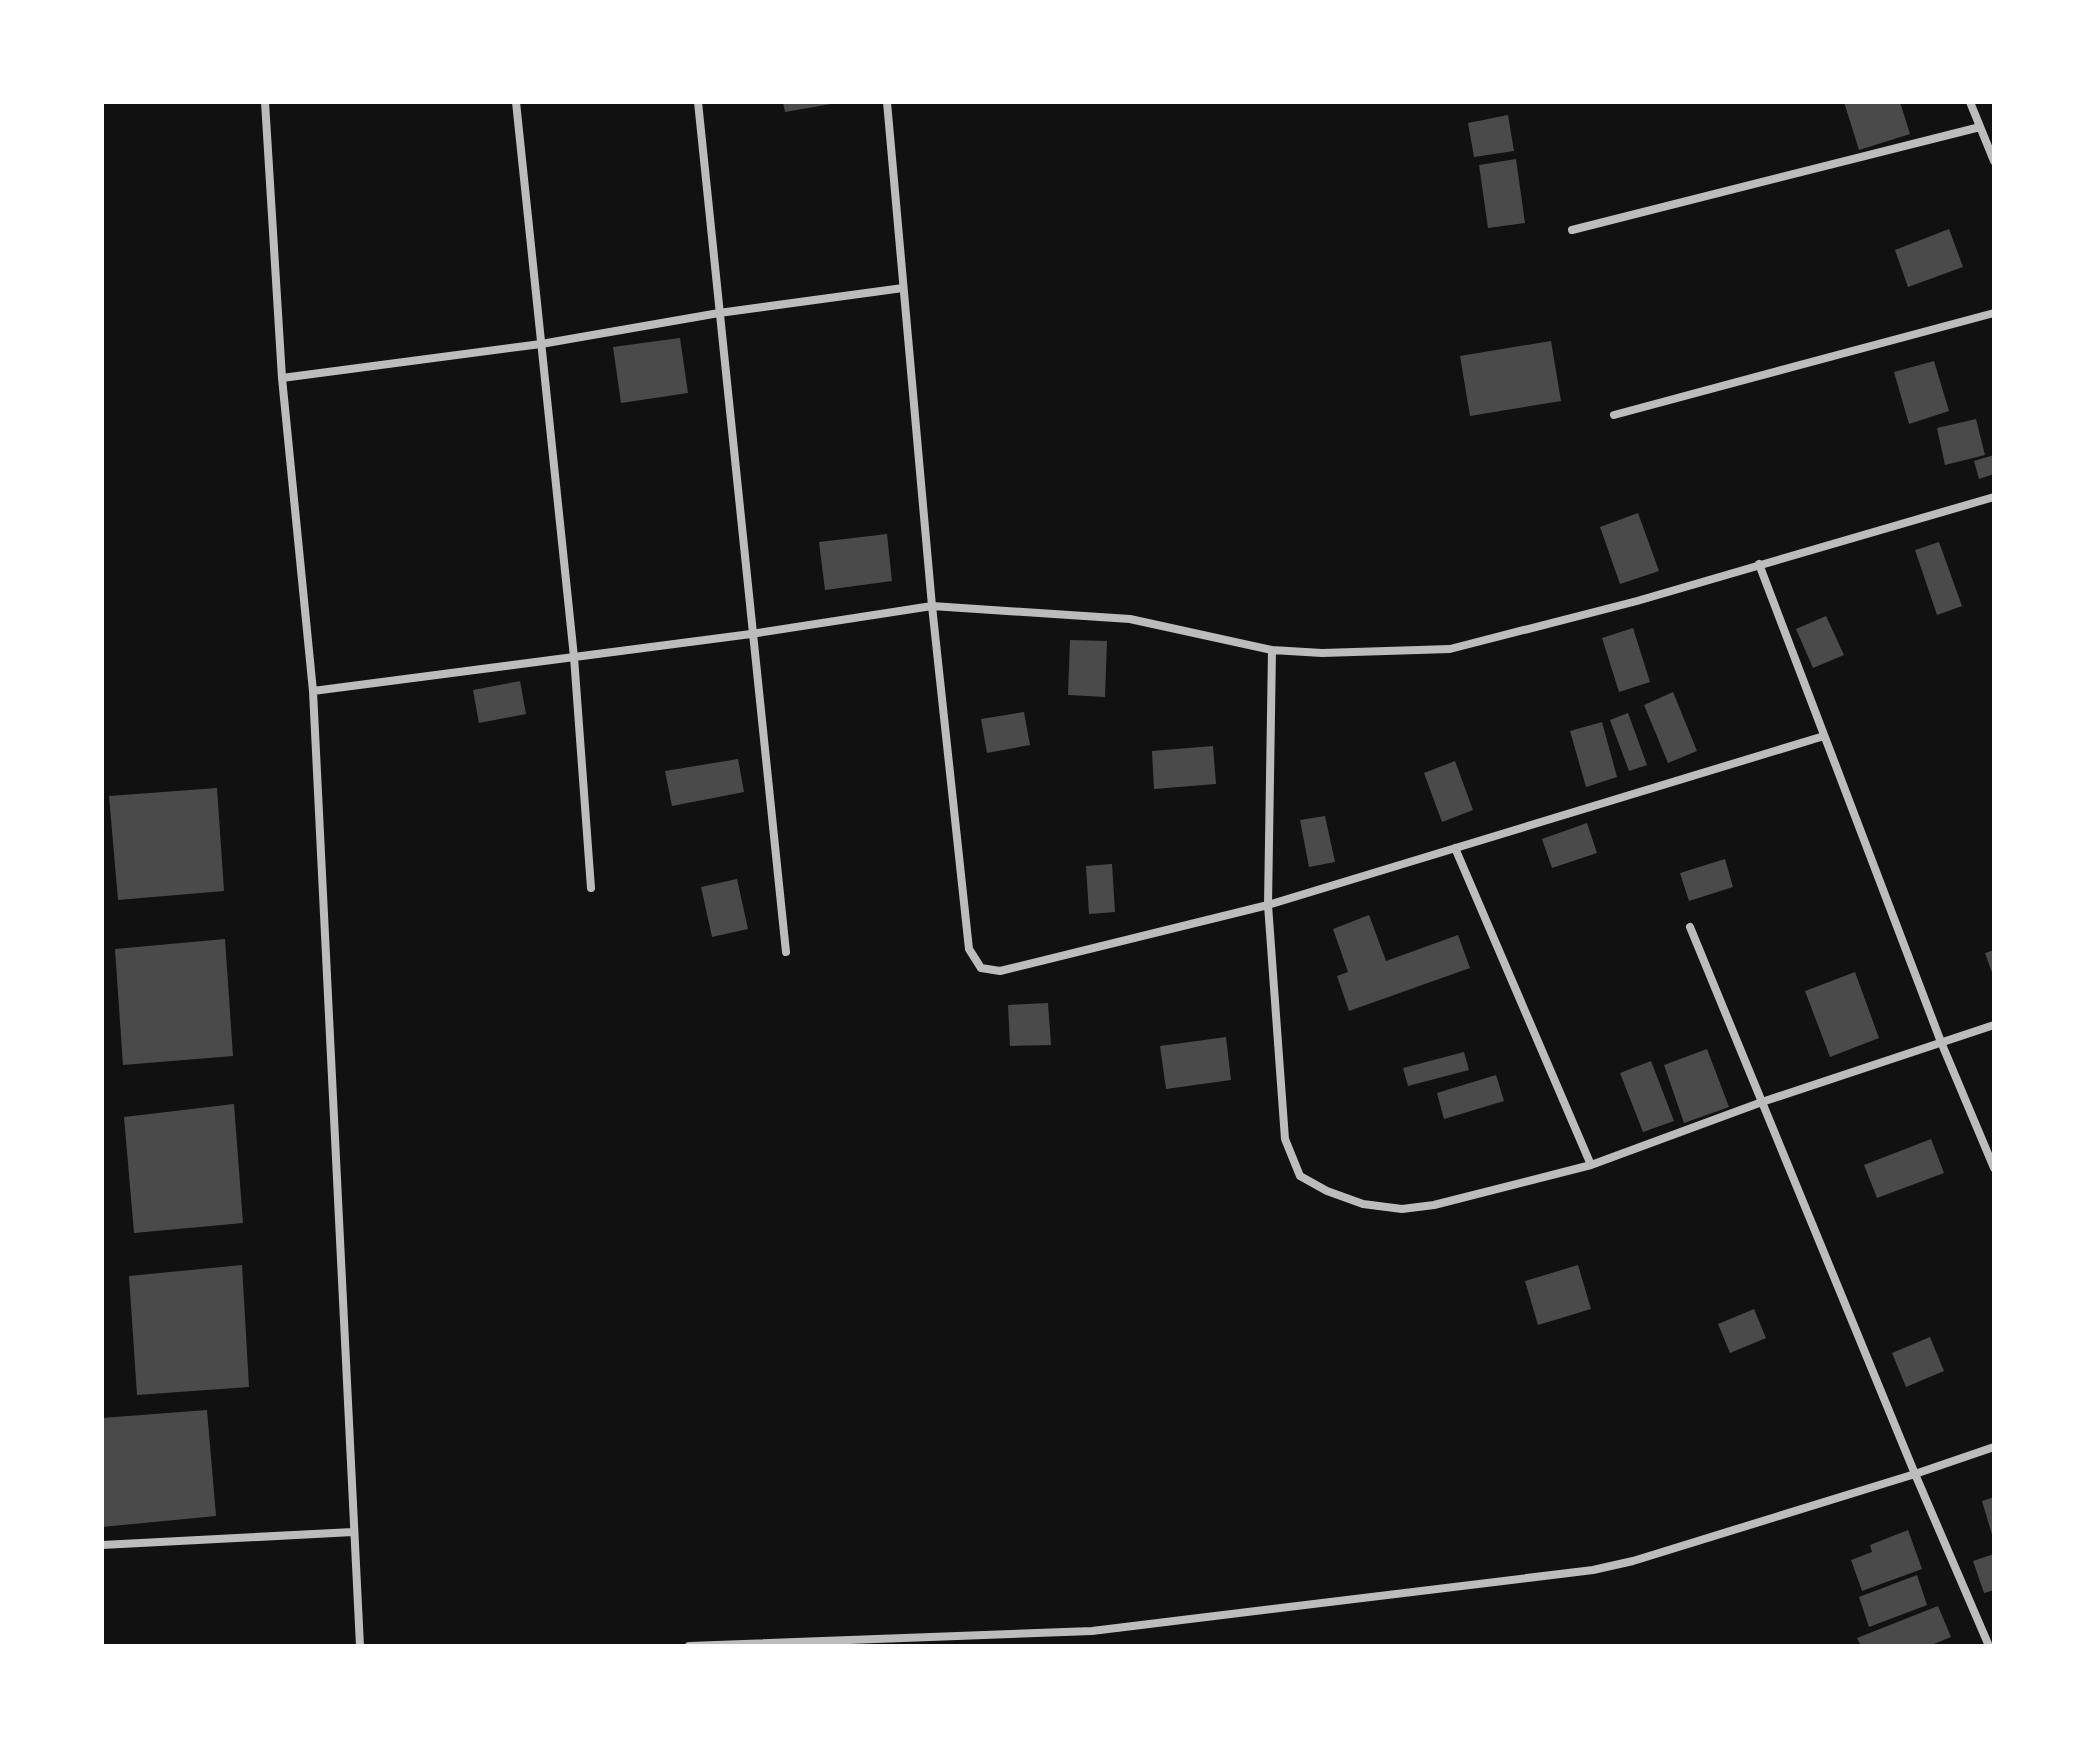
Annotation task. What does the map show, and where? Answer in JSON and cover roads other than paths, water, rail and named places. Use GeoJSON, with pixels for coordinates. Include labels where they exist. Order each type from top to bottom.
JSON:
{"type":"FeatureCollection","features":[{"type":"Feature","properties":{"kind":"street"},"geometry":{"type":"LineString","coordinates":[[265,102],[282,378],[313,691],[360,1646]]}},
{"type":"Feature","properties":{"kind":"street"},"geometry":{"type":"LineString","coordinates":[[516,102],[574,657],[591,888]]}},
{"type":"Feature","properties":{"kind":"street"},"geometry":{"type":"LineString","coordinates":[[698,102],[786,952]]}},
{"type":"Feature","properties":{"kind":"street"},"geometry":{"type":"LineString","coordinates":[[887,102],[932,606],[969,949],[981,968],[1000,971],[1268,905],[1824,736]]}},
{"type":"Feature","properties":{"kind":"street"},"geometry":{"type":"LineString","coordinates":[[1970,102],[1994,161]]}},
{"type":"Feature","properties":{"kind":"street"},"geometry":{"type":"LineString","coordinates":[[1572,230],[1980,127]]}},
{"type":"Feature","properties":{"kind":"street"},"geometry":{"type":"LineString","coordinates":[[282,378],[541,344],[719,313],[903,288]]}},
{"type":"Feature","properties":{"kind":"street"},"geometry":{"type":"LineString","coordinates":[[1614,415],[1994,313]]}},
{"type":"Feature","properties":{"kind":"street"},"geometry":{"type":"LineString","coordinates":[[313,691],[751,634],[932,606],[1130,619],[1272,650],[1322,653],[1468,646],[1994,497]]}},
{"type":"Feature","properties":{"kind":"street"},"geometry":{"type":"LineString","coordinates":[[1759,564],[1941,1042],[1994,1168]]}},
{"type":"Feature","properties":{"kind":"street"},"geometry":{"type":"LineString","coordinates":[[1272,650],[1268,905],[1285,1139],[1300,1176],[1327,1191],[1363,1204],[1402,1209],[1434,1205],[1591,1165],[1762,1102],[1994,1025]]}},
{"type":"Feature","properties":{"kind":"street"},"geometry":{"type":"LineString","coordinates":[[1455,848],[1591,1165]]}},
{"type":"Feature","properties":{"kind":"street"},"geometry":{"type":"LineString","coordinates":[[1690,927],[1989,1646]]}},
{"type":"Feature","properties":{"kind":"street"},"geometry":{"type":"LineString","coordinates":[[689,1646],[1092,1631],[1593,1570],[1633,1561],[1994,1447]]}},
{"type":"Feature","properties":{"kind":"street"},"geometry":{"type":"LineString","coordinates":[[102,1545],[353,1532]]}}]}
